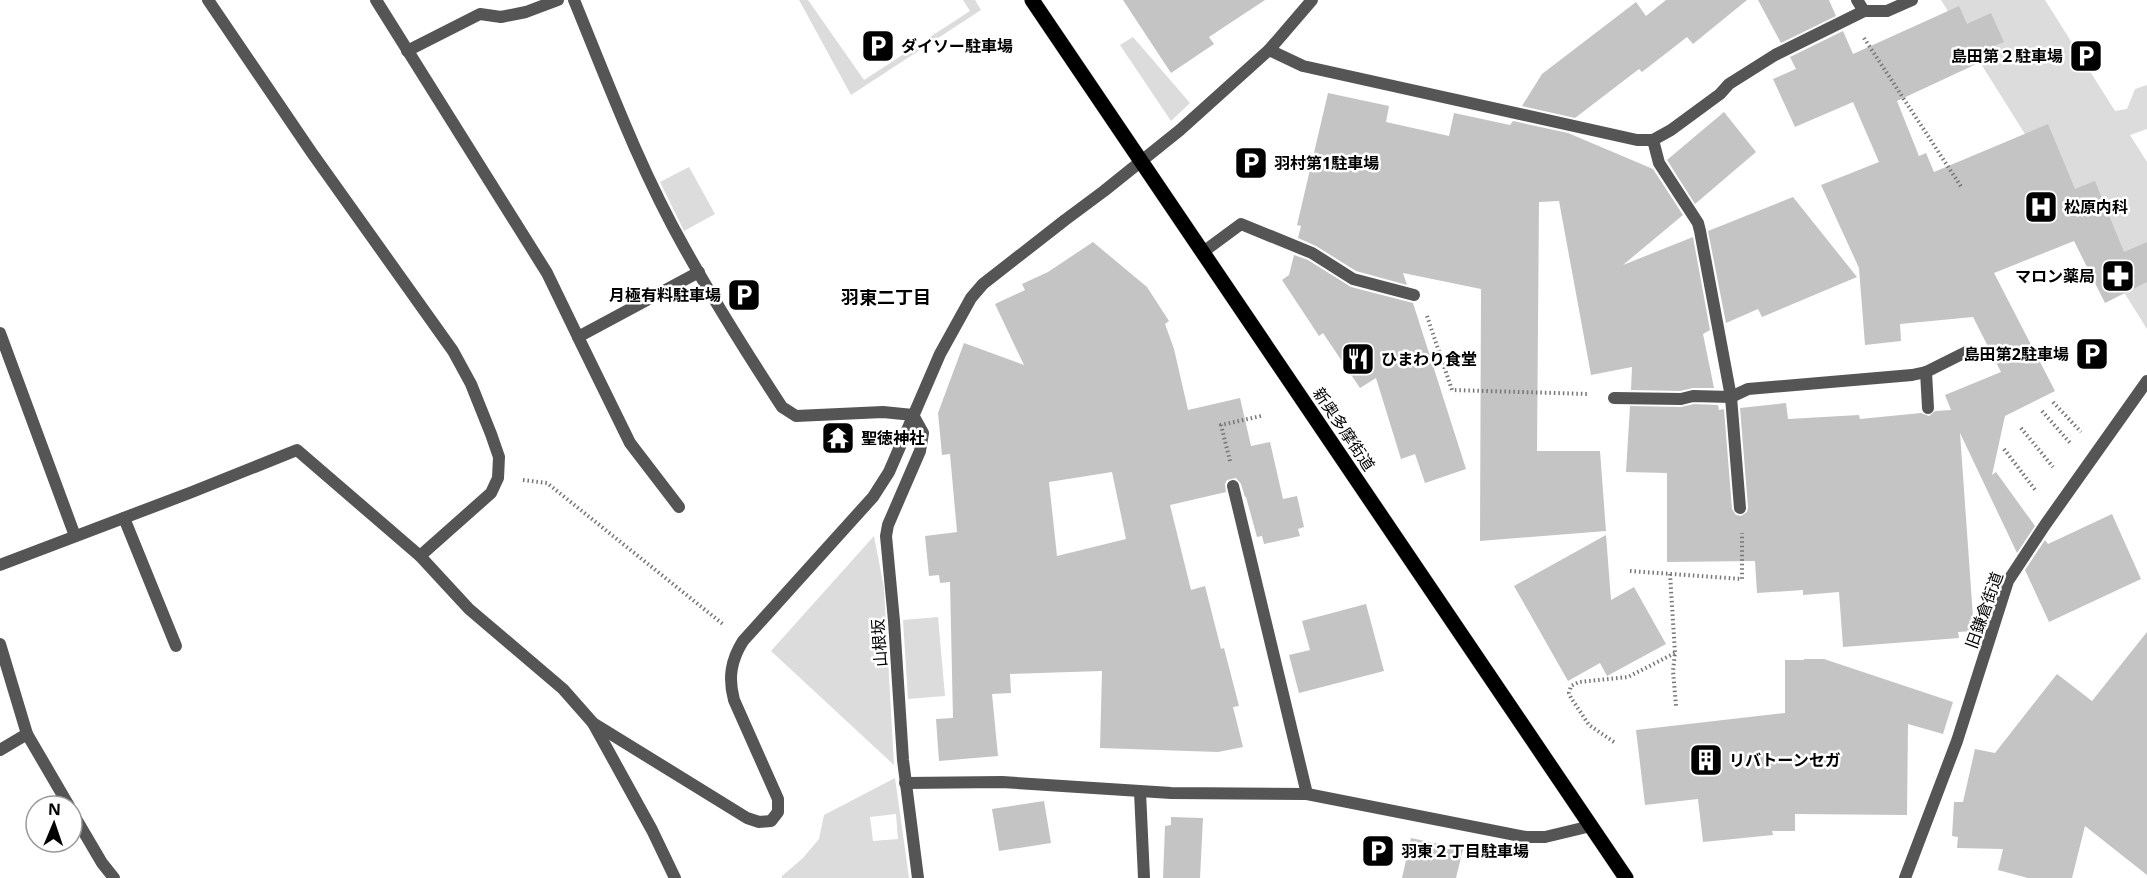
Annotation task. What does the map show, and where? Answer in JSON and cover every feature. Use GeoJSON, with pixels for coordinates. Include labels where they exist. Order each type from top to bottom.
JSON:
{"type":"FeatureCollection","features":[{"type":"Feature","properties":{"kind":"main road","name":"新奥多摩街道"},"geometry":{"type":"LineString","coordinates":[[1032,0],[1626,878]]}},
{"type":"Feature","properties":{"kind":"street"},"geometry":{"type":"LineString","coordinates":[[208,0],[312,153],[453,351],[471,384],[491,434],[499,457],[498,478],[491,493],[420,556]]}},
{"type":"Feature","properties":{"kind":"street"},"geometry":{"type":"LineString","coordinates":[[375,0],[547,273],[630,443],[679,507]]}},
{"type":"Feature","properties":{"kind":"street"},"geometry":{"type":"LineString","coordinates":[[407,51],[480,14],[501,17],[526,12],[558,0]]}},
{"type":"Feature","properties":{"kind":"street"},"geometry":{"type":"LineString","coordinates":[[574,0],[638,153],[684,247],[782,407],[796,416],[883,412],[914,415]]}},
{"type":"Feature","properties":{"kind":"street"},"geometry":{"type":"LineString","coordinates":[[593,723],[747,818],[759,822],[771,821],[778,812],[778,799],[730,687],[730,672],[734,655],[743,640],[873,497],[889,472],[940,354],[956,323],[971,298],[983,284],[1142,162],[1269,50],[1312,0]]}},
{"type":"Feature","properties":{"kind":"street"},"geometry":{"type":"LineString","coordinates":[[1857,0],[1864,11]]}},
{"type":"Feature","properties":{"kind":"street"},"geometry":{"type":"LineString","coordinates":[[1269,50],[1303,66],[1637,140],[1653,140],[1671,130],[1720,94],[1729,84],[1775,54],[1864,11],[1887,11],[1912,0]]}},
{"type":"Feature","properties":{"kind":"street"},"geometry":{"type":"LineString","coordinates":[[1653,140],[1659,164],[1698,223],[1731,397],[1740,508]]}},
{"type":"Feature","properties":{"kind":"street"},"geometry":{"type":"LineString","coordinates":[[1203,252],[1241,224],[1312,253],[1353,279],[1414,296]]}},
{"type":"Feature","properties":{"kind":"street"},"geometry":{"type":"LineString","coordinates":[[578,337],[699,273]]}},
{"type":"Feature","properties":{"kind":"street"},"geometry":{"type":"LineString","coordinates":[[0,333],[75,536]]}},
{"type":"Feature","properties":{"kind":"street"},"geometry":{"type":"LineString","coordinates":[[1614,398],[1731,397],[1748,389],[1926,372],[1966,351]]}},
{"type":"Feature","properties":{"kind":"street"},"geometry":{"type":"LineString","coordinates":[[1926,372],[1928,408]]}},
{"type":"Feature","properties":{"kind":"street","name":"旧鎌倉街道"},"geometry":{"type":"LineString","coordinates":[[1905,878],[1957,741],[2008,581],[2147,381]]}},
{"type":"Feature","properties":{"kind":"street","name":"山根坂"},"geometry":{"type":"LineString","coordinates":[[914,415],[923,433],[920,451],[888,525],[886,536],[891,573],[905,783],[918,878]]}},
{"type":"Feature","properties":{"kind":"street"},"geometry":{"type":"LineString","coordinates":[[0,565],[297,450],[420,556],[469,609],[563,689],[593,723],[652,830],[675,878]]}},
{"type":"Feature","properties":{"kind":"street"},"geometry":{"type":"LineString","coordinates":[[1233,486],[1306,794]]}},
{"type":"Feature","properties":{"kind":"street"},"geometry":{"type":"LineString","coordinates":[[124,518],[176,646]]}},
{"type":"Feature","properties":{"kind":"street"},"geometry":{"type":"LineString","coordinates":[[0,644],[27,734],[62,794]]}},
{"type":"Feature","properties":{"kind":"street"},"geometry":{"type":"LineString","coordinates":[[0,750],[27,734]]}},
{"type":"Feature","properties":{"kind":"street"},"geometry":{"type":"LineString","coordinates":[[905,783],[1002,782],[1140,792],[1306,794],[1526,837],[1545,837],[1591,826]]}},
{"type":"Feature","properties":{"kind":"street"},"geometry":{"type":"LineString","coordinates":[[1140,792],[1144,878]]}},
{"type":"Feature","properties":{"kind":"street"},"geometry":{"type":"LineString","coordinates":[[84,832],[114,878]]}},
{"type":"Feature","properties":{"kind":"path"},"geometry":{"type":"LineString","coordinates":[[1864,11],[1863,37],[1962,189]]}},
{"type":"Feature","properties":{"kind":"path"},"geometry":{"type":"LineString","coordinates":[[1414,296],[1423,304],[1452,390],[1605,394],[1614,398]]}},
{"type":"Feature","properties":{"kind":"path"},"geometry":{"type":"LineString","coordinates":[[2053,402],[2087,439],[2078,452]]}},
{"type":"Feature","properties":{"kind":"path"},"geometry":{"type":"LineString","coordinates":[[2042,411],[2089,465]]}},
{"type":"Feature","properties":{"kind":"path"},"geometry":{"type":"LineString","coordinates":[[1233,486],[1234,478],[1221,425],[1261,416]]}},
{"type":"Feature","properties":{"kind":"path"},"geometry":{"type":"LineString","coordinates":[[2021,428],[2070,489]]}},
{"type":"Feature","properties":{"kind":"path"},"geometry":{"type":"LineString","coordinates":[[2004,449],[2039,495],[2060,476]]}},
{"type":"Feature","properties":{"kind":"path"},"geometry":{"type":"LineString","coordinates":[[498,478],[547,483],[743,640]]}},
{"type":"Feature","properties":{"kind":"path"},"geometry":{"type":"LineString","coordinates":[[1630,571],[1742,579],[1743,545],[1740,508]]}},
{"type":"Feature","properties":{"kind":"path"},"geometry":{"type":"LineString","coordinates":[[1670,574],[1676,706]]}},
{"type":"Feature","properties":{"kind":"path"},"geometry":{"type":"LineString","coordinates":[[1614,742],[1589,725],[1571,698],[1569,693],[1571,686],[1579,682],[1628,677],[1675,653]]}},
{"type":"Feature","properties":{"kind":"shaded area"},"geometry":{"type":"Polygon","coordinates":[[[799,0],[808,0],[864,80],[970,11],[963,0],[975,0],[981,10],[851,95],[799,0]]]}},
{"type":"Feature","properties":{"kind":"shaded area"},"geometry":{"type":"Polygon","coordinates":[[[1941,0],[2045,0],[2115,111],[2127,109],[2135,89],[2147,85],[2147,129],[2130,135],[2147,162],[2147,329],[1941,0]]]}},
{"type":"Feature","properties":{"kind":"shaded area"},"geometry":{"type":"Polygon","coordinates":[[[1133,37],[1190,103],[1171,121],[1120,45],[1133,37]]]}},
{"type":"Feature","properties":{"kind":"shaded area"},"geometry":{"type":"Polygon","coordinates":[[[689,167],[715,214],[684,231],[660,182],[689,167]]]}},
{"type":"Feature","properties":{"kind":"shaded area"},"geometry":{"type":"Polygon","coordinates":[[[874,536],[884,588],[894,765],[771,651],[874,536]]]}},
{"type":"Feature","properties":{"kind":"shaded area"},"geometry":{"type":"Polygon","coordinates":[[[938,617],[945,696],[908,699],[903,620],[938,617]]]}},
{"type":"Feature","properties":{"kind":"shaded area"},"geometry":{"type":"Polygon","coordinates":[[[895,778],[909,878],[782,878],[819,839],[824,815],[895,778]],[[896,814],[870,817],[873,841],[898,839],[896,814]]]}},
{"type":"Feature","properties":{"kind":"building"},"geometry":{"type":"Polygon","coordinates":[[[1123,0],[1265,0],[1209,37],[1214,44],[1171,73],[1123,0]]]}},
{"type":"Feature","properties":{"kind":"building"},"geometry":{"type":"Polygon","coordinates":[[[1666,0],[1747,0],[1693,44],[1687,37],[1642,72],[1639,69],[1575,118],[1522,106],[1542,74],[1636,2],[1646,16],[1666,0]]]}},
{"type":"Feature","properties":{"kind":"building"},"geometry":{"type":"Polygon","coordinates":[[[1758,0],[1829,0],[1836,16],[1781,43],[1758,0]]]}},
{"type":"Feature","properties":{"kind":"building"},"geometry":{"type":"Polygon","coordinates":[[[1959,6],[1967,24],[1991,13],[2004,42],[1981,51],[1985,60],[1897,101],[1919,156],[1926,153],[1934,172],[2048,124],[2075,189],[2095,181],[2124,252],[2147,242],[2147,282],[2105,303],[2074,241],[1994,273],[2055,391],[2005,416],[1992,475],[1996,472],[2035,526],[2017,553],[1960,433],[1974,631],[1958,632],[1959,638],[1843,647],[1839,592],[1803,595],[1803,590],[1757,593],[1755,561],[1667,562],[1667,473],[1626,472],[1630,406],[1681,407],[1694,404],[1718,405],[1719,410],[1724,409],[1732,509],[1736,515],[1741,516],[1747,512],[1748,507],[1740,408],[1786,403],[1788,419],[1859,415],[1860,419],[1921,413],[1929,416],[1935,411],[1951,410],[1945,395],[2001,372],[1973,317],[1900,324],[1901,341],[1865,345],[1859,268],[1821,185],[1879,162],[1853,102],[1795,127],[1773,79],[1796,69],[1790,57],[1843,31],[1853,54],[1959,6]]]}},
{"type":"Feature","properties":{"kind":"building"},"geometry":{"type":"Polygon","coordinates":[[[1328,93],[1389,106],[1386,122],[1449,136],[1454,113],[1510,125],[1513,121],[1568,133],[1653,169],[1683,215],[1623,265],[1693,237],[1710,330],[1703,334],[1714,388],[1693,388],[1680,391],[1631,390],[1632,367],[1591,375],[1559,201],[1539,202],[1537,451],[1600,451],[1606,531],[1480,541],[1481,289],[1403,273],[1407,285],[1356,271],[1316,246],[1298,238],[1301,226],[1297,225],[1328,93]]]}},
{"type":"Feature","properties":{"kind":"building"},"geometry":{"type":"Polygon","coordinates":[[[1724,112],[1756,152],[1695,204],[1667,160],[1724,112]]]}},
{"type":"Feature","properties":{"kind":"building"},"geometry":{"type":"Polygon","coordinates":[[[1793,197],[1857,277],[1762,317],[1758,309],[1726,323],[1708,231],[1793,197]]]}},
{"type":"Feature","properties":{"kind":"building"},"geometry":{"type":"Polygon","coordinates":[[[1093,242],[1147,287],[1169,321],[1165,324],[1174,349],[1188,410],[1240,398],[1251,446],[1270,442],[1283,499],[1297,496],[1304,527],[1298,529],[1300,536],[1264,544],[1262,536],[1257,537],[1246,497],[1236,478],[1227,480],[1226,492],[1170,505],[1191,590],[1205,586],[1221,649],[1224,648],[1239,706],[1233,707],[1243,747],[1218,752],[1100,748],[1102,671],[1010,674],[1011,693],[992,694],[998,756],[939,761],[936,719],[953,718],[950,582],[940,583],[939,575],[929,576],[925,536],[957,532],[950,454],[942,455],[938,413],[964,343],[1024,365],[995,304],[1025,290],[1022,284],[1048,272],[1093,242]],[[1112,472],[1049,482],[1057,556],[1126,539],[1112,472]]]}},
{"type":"Feature","properties":{"kind":"building"},"geometry":{"type":"Polygon","coordinates":[[[1294,255],[1308,260],[1351,287],[1413,303],[1466,469],[1425,483],[1415,454],[1401,459],[1376,378],[1360,388],[1323,333],[1319,336],[1282,280],[1289,275],[1294,255]]]}},
{"type":"Feature","properties":{"kind":"building"},"geometry":{"type":"Polygon","coordinates":[[[2112,514],[2141,579],[2049,622],[2025,570],[2045,540],[2048,544],[2112,514]]]}},
{"type":"Feature","properties":{"kind":"building"},"geometry":{"type":"Polygon","coordinates":[[[1606,535],[1611,600],[1634,587],[1666,644],[1607,676],[1600,663],[1568,681],[1514,586],[1606,535]]]}},
{"type":"Feature","properties":{"kind":"building"},"geometry":{"type":"Polygon","coordinates":[[[1366,604],[1384,671],[1299,693],[1289,655],[1310,650],[1302,621],[1366,604]]]}},
{"type":"Feature","properties":{"kind":"building"},"geometry":{"type":"Polygon","coordinates":[[[2147,632],[2147,875],[2085,826],[2072,878],[2028,878],[1998,870],[2003,849],[1957,848],[1958,837],[1952,836],[1954,802],[1963,802],[1975,749],[1995,753],[2057,674],[2092,701],[2147,632]]]}},
{"type":"Feature","properties":{"kind":"building"},"geometry":{"type":"Polygon","coordinates":[[[1824,659],[1953,702],[1943,734],[1908,724],[1907,815],[1795,814],[1795,831],[1772,831],[1773,835],[1703,842],[1698,799],[1645,805],[1636,730],[1785,713],[1785,660],[1824,659]]]}},
{"type":"Feature","properties":{"kind":"building"},"geometry":{"type":"Polygon","coordinates":[[[1044,801],[1051,843],[999,851],[992,809],[1044,801]]]}},
{"type":"Feature","properties":{"kind":"building"},"geometry":{"type":"Polygon","coordinates":[[[1171,817],[1203,818],[1200,878],[1163,878],[1165,826],[1171,825],[1171,817]]]}},
{"type":"Feature","properties":{"kind":"building"},"geometry":{"type":"Polygon","coordinates":[[[1411,838],[1463,849],[1456,878],[1402,878],[1411,838]]]}},
{"type":"Feature","properties":{"kind":"place","name":"ダイソー駐車場"},"geometry":{"type":"Point","coordinates":[878,46]}},
{"type":"Feature","properties":{"kind":"place","name":"島田第２駐車場"},"geometry":{"type":"Point","coordinates":[2086,56]}},
{"type":"Feature","properties":{"kind":"place","name":"羽村第1駐車場"},"geometry":{"type":"Point","coordinates":[1251,163]}},
{"type":"Feature","properties":{"kind":"place","name":"松原内科"},"geometry":{"type":"Point","coordinates":[2041,207]}},
{"type":"Feature","properties":{"kind":"place","name":"マロン薬局"},"geometry":{"type":"Point","coordinates":[2118,276]}},
{"type":"Feature","properties":{"kind":"place","name":"月極有料駐車場"},"geometry":{"type":"Point","coordinates":[744,295]}},
{"type":"Feature","properties":{"kind":"place","name":"島田第2駐車場"},"geometry":{"type":"Point","coordinates":[2092,354]}},
{"type":"Feature","properties":{"kind":"place","name":"ひまわり食堂"},"geometry":{"type":"Point","coordinates":[1358,359]}},
{"type":"Feature","properties":{"kind":"place","name":"聖徳神社"},"geometry":{"type":"Point","coordinates":[838,438]}},
{"type":"Feature","properties":{"kind":"place","name":"リバトーンセガ"},"geometry":{"type":"Point","coordinates":[1706,760]}},
{"type":"Feature","properties":{"kind":"place","name":"羽東２丁目駐車場"},"geometry":{"type":"Point","coordinates":[1378,851]}},
{"type":"Feature","properties":{"kind":"district","name":"羽東二丁目"},"geometry":{"type":"Point","coordinates":[886,298]}}]}
